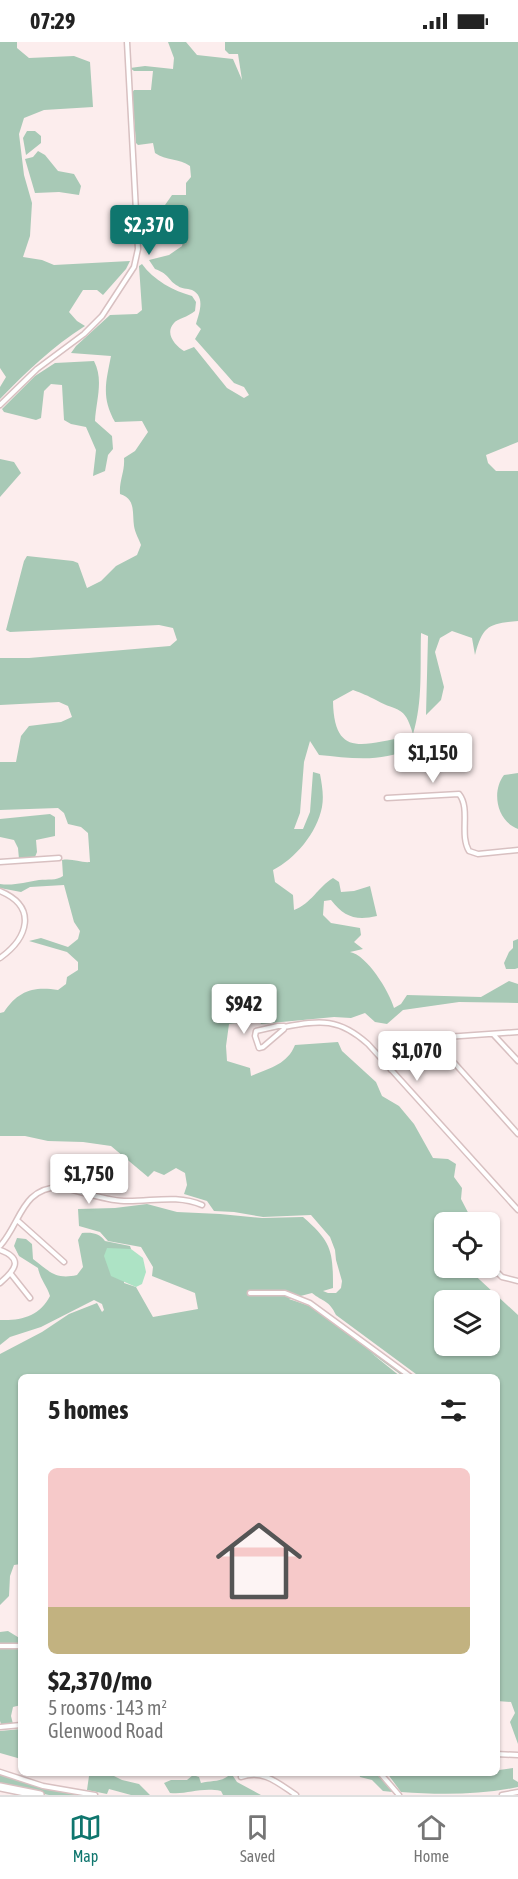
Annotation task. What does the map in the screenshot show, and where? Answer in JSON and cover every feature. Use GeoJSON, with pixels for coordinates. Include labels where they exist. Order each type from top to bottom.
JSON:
{"type":"FeatureCollection","features":[{"type":"Feature","properties":{"kind":"highway"},"geometry":{"type":"LineString","coordinates":[[0,1787],[14,1792],[40,1795]]}},
{"type":"Feature","properties":{"kind":"street"},"geometry":{"type":"LineString","coordinates":[[0,405],[37,369],[84,334],[102,316],[137,259],[127,42]]}},
{"type":"Feature","properties":{"kind":"street"},"geometry":{"type":"LineString","coordinates":[[387,798],[459,794],[463,801],[465,842],[469,851],[478,854],[518,850]]}},
{"type":"Feature","properties":{"kind":"street"},"geometry":{"type":"LineString","coordinates":[[0,862],[59,858]]}},
{"type":"Feature","properties":{"kind":"street"},"geometry":{"type":"LineString","coordinates":[[0,891],[13,898],[21,907],[25,923],[18,942],[0,958]]}},
{"type":"Feature","properties":{"kind":"street"},"geometry":{"type":"LineString","coordinates":[[284,1027],[264,1047],[258,1046],[256,1031],[278,1026],[322,1023],[332,1023],[347,1028],[368,1044],[518,1210]]}},
{"type":"Feature","properties":{"kind":"street"},"geometry":{"type":"LineString","coordinates":[[391,1070],[423,1042],[432,1038],[518,1032]]}},
{"type":"Feature","properties":{"kind":"street"},"geometry":{"type":"LineString","coordinates":[[493,1034],[518,1061]]}},
{"type":"Feature","properties":{"kind":"street"},"geometry":{"type":"LineString","coordinates":[[432,1038],[518,1134]]}},
{"type":"Feature","properties":{"kind":"street"},"geometry":{"type":"LineString","coordinates":[[0,1283],[15,1268],[13,1258],[0,1248],[29,1199],[39,1191],[51,1188],[76,1191],[114,1200],[173,1198],[202,1205]]}},
{"type":"Feature","properties":{"kind":"street"},"geometry":{"type":"LineString","coordinates":[[17,1220],[64,1262]]}},
{"type":"Feature","properties":{"kind":"street"},"geometry":{"type":"LineString","coordinates":[[11,1274],[30,1298]]}},
{"type":"Feature","properties":{"kind":"street"},"geometry":{"type":"LineString","coordinates":[[500,1274],[518,1281]]}},
{"type":"Feature","properties":{"kind":"street"},"geometry":{"type":"LineString","coordinates":[[250,1293],[285,1293],[310,1303],[407,1374]]}},
{"type":"Feature","properties":{"kind":"street"},"geometry":{"type":"LineString","coordinates":[[0,1646],[18,1646]]}},
{"type":"Feature","properties":{"kind":"street"},"geometry":{"type":"LineString","coordinates":[[0,1727],[18,1725]]}},
{"type":"Feature","properties":{"kind":"street"},"geometry":{"type":"LineString","coordinates":[[500,1754],[518,1755]]}},
{"type":"Feature","properties":{"kind":"street"},"geometry":{"type":"LineString","coordinates":[[0,1772],[43,1786],[95,1795]]}},
{"type":"Feature","properties":{"kind":"street"},"geometry":{"type":"LineString","coordinates":[[264,1776],[296,1795]]}},
{"type":"Feature","properties":{"kind":"street"},"geometry":{"type":"LineString","coordinates":[[383,1776],[399,1795]]}},
{"type":"Feature","properties":{"kind":"street"},"geometry":{"type":"LineString","coordinates":[[502,1795],[518,1792]]}},
{"type":"Feature","properties":{"kind":"shaded area"},"geometry":{"type":"Polygon","coordinates":[[[0,42],[17,42],[17,48],[29,58],[74,56],[90,62],[93,107],[44,110],[24,118],[19,134],[24,175],[32,203],[30,236],[23,257],[42,260],[54,265],[130,261],[126,269],[103,295],[97,290],[83,290],[69,312],[85,326],[40,360],[0,399],[0,387],[6,377],[0,368],[0,42]]]}},
{"type":"Feature","properties":{"kind":"shaded area"},"geometry":{"type":"Polygon","coordinates":[[[168,42],[186,42],[197,55],[233,59],[242,80],[238,54],[229,54],[225,50],[225,42],[518,42],[518,442],[486,455],[488,463],[496,471],[518,471],[518,621],[500,623],[489,628],[481,637],[475,655],[472,638],[452,631],[440,638],[435,652],[444,687],[441,700],[426,715],[428,636],[421,633],[420,697],[413,734],[403,713],[362,693],[353,690],[333,701],[339,732],[345,740],[365,744],[406,737],[410,748],[378,758],[342,757],[319,755],[310,741],[304,762],[300,813],[294,829],[303,829],[310,812],[313,772],[320,774],[322,786],[323,803],[319,817],[304,844],[289,859],[273,870],[275,882],[293,895],[294,910],[305,904],[333,878],[339,882],[341,892],[370,886],[377,916],[357,918],[351,916],[331,900],[324,901],[323,915],[331,923],[360,928],[361,935],[354,942],[363,949],[350,952],[370,967],[394,1008],[401,1004],[407,995],[481,997],[509,981],[518,984],[518,1003],[459,1002],[403,1010],[387,1024],[375,1022],[365,1013],[351,1018],[334,1017],[261,1024],[259,1020],[229,1024],[226,1046],[227,1061],[250,1068],[251,1076],[282,1061],[292,1052],[295,1045],[338,1042],[342,1051],[376,1082],[382,1096],[399,1106],[414,1124],[433,1158],[448,1159],[456,1164],[454,1177],[462,1188],[461,1199],[468,1212],[434,1212],[434,1278],[478,1278],[491,1290],[434,1290],[434,1356],[500,1356],[500,1298],[518,1315],[518,1744],[510,1722],[515,1713],[511,1702],[500,1701],[500,1374],[416,1374],[336,1315],[328,1304],[312,1293],[289,1299],[316,1308],[405,1374],[400,1374],[370,1352],[397,1374],[18,1374],[18,1564],[14,1565],[10,1576],[9,1596],[0,1605],[0,1354],[42,1332],[69,1314],[97,1303],[102,1312],[104,1310],[102,1304],[94,1300],[41,1327],[10,1337],[0,1345],[0,1320],[29,1316],[41,1308],[50,1296],[38,1268],[19,1256],[14,1246],[17,1238],[26,1239],[32,1244],[33,1259],[48,1271],[63,1276],[77,1275],[83,1267],[78,1240],[82,1233],[95,1234],[105,1241],[130,1246],[131,1249],[124,1249],[124,1283],[136,1287],[153,1317],[198,1309],[195,1293],[152,1276],[153,1267],[141,1247],[108,1241],[100,1232],[79,1226],[78,1209],[147,1204],[177,1212],[262,1218],[303,1217],[320,1233],[329,1248],[333,1288],[323,1291],[336,1293],[341,1288],[342,1281],[330,1237],[311,1215],[263,1217],[214,1211],[207,1201],[184,1194],[187,1185],[185,1173],[176,1168],[164,1175],[154,1171],[148,1177],[111,1146],[48,1141],[25,1136],[0,1136],[0,1013],[4,1012],[15,999],[27,992],[41,989],[58,990],[66,984],[67,977],[78,970],[78,962],[67,952],[29,941],[41,938],[68,947],[78,939],[80,931],[74,922],[64,885],[30,887],[21,892],[0,888],[0,884],[60,878],[63,876],[62,860],[90,862],[88,833],[81,827],[68,824],[64,813],[58,808],[0,810],[0,762],[16,762],[21,736],[29,726],[61,722],[72,717],[68,706],[59,702],[0,705],[0,658],[29,658],[170,646],[177,640],[173,628],[159,625],[10,632],[6,630],[27,556],[78,563],[87,588],[101,581],[116,566],[137,555],[141,545],[135,529],[131,503],[129,499],[120,494],[120,489],[124,458],[135,451],[148,432],[142,421],[115,422],[106,397],[111,356],[71,353],[110,315],[137,314],[142,310],[139,266],[142,264],[158,280],[192,296],[196,302],[195,311],[175,322],[171,327],[171,335],[175,343],[184,351],[194,347],[227,388],[244,398],[249,395],[244,387],[234,383],[195,339],[201,329],[196,324],[200,310],[199,297],[192,290],[175,284],[164,273],[155,269],[149,260],[169,255],[182,246],[185,233],[168,231],[165,205],[172,195],[186,195],[186,183],[191,177],[190,166],[155,153],[153,143],[138,145],[136,143],[132,93],[134,90],[151,90],[153,71],[134,71],[130,68],[145,66],[173,69],[174,58],[168,42]]]}},
{"type":"Feature","properties":{"kind":"shaded area"},"geometry":{"type":"Polygon","coordinates":[[[27,131],[35,131],[41,136],[41,143],[26,155],[23,138],[27,131]]]}},
{"type":"Feature","properties":{"kind":"shaded area"},"geometry":{"type":"Polygon","coordinates":[[[38,151],[45,155],[58,171],[74,174],[81,186],[79,195],[59,192],[35,193],[25,159],[33,157],[38,151]]]}},
{"type":"Feature","properties":{"kind":"shaded area"},"geometry":{"type":"Polygon","coordinates":[[[94,361],[99,376],[95,421],[112,436],[113,449],[108,455],[105,471],[93,476],[96,450],[86,427],[64,420],[62,385],[51,384],[44,391],[41,418],[36,420],[4,412],[2,409],[35,376],[55,363],[94,361]]]}},
{"type":"Feature","properties":{"kind":"shaded area"},"geometry":{"type":"Polygon","coordinates":[[[0,459],[14,462],[21,473],[0,497],[0,459]]]}},
{"type":"Feature","properties":{"kind":"shaded area"},"geometry":{"type":"Polygon","coordinates":[[[518,773],[518,829],[505,820],[497,797],[504,775],[518,773]]]}},
{"type":"Feature","properties":{"kind":"shaded area"},"geometry":{"type":"Polygon","coordinates":[[[50,814],[55,817],[55,836],[36,840],[35,857],[19,859],[18,848],[14,840],[0,837],[0,819],[50,814]]]}},
{"type":"Feature","properties":{"kind":"shaded area"},"geometry":{"type":"Polygon","coordinates":[[[518,939],[518,968],[506,969],[504,963],[513,948],[513,941],[518,939]]]}},
{"type":"Feature","properties":{"kind":"shaded area"},"geometry":{"type":"Polygon","coordinates":[[[107,1248],[131,1249],[143,1258],[146,1272],[142,1284],[136,1287],[111,1276],[104,1256],[107,1248]]]}},
{"type":"Feature","properties":{"kind":"shaded area"},"geometry":{"type":"Polygon","coordinates":[[[8,1631],[18,1637],[18,1706],[13,1707],[11,1716],[13,1724],[1,1724],[0,1721],[0,1632],[8,1631]]]}},
{"type":"Feature","properties":{"kind":"shaded area"},"geometry":{"type":"Polygon","coordinates":[[[18,1729],[18,1758],[0,1753],[0,1731],[18,1729]]]}},
{"type":"Feature","properties":{"kind":"shaded area"},"geometry":{"type":"Polygon","coordinates":[[[513,1768],[513,1779],[518,1782],[518,1787],[460,1794],[401,1792],[389,1776],[500,1776],[500,1770],[513,1768]]]}},
{"type":"Feature","properties":{"kind":"shaded area"},"geometry":{"type":"Polygon","coordinates":[[[0,1773],[47,1788],[88,1795],[49,1795],[0,1785],[0,1773]]]}},
{"type":"Feature","properties":{"kind":"shaded area"},"geometry":{"type":"Polygon","coordinates":[[[89,1776],[114,1776],[139,1784],[150,1795],[131,1795],[109,1789],[107,1794],[87,1790],[89,1776]]]}},
{"type":"Feature","properties":{"kind":"shaded area"},"geometry":{"type":"Polygon","coordinates":[[[192,1776],[199,1777],[201,1783],[233,1776],[237,1782],[261,1795],[223,1795],[221,1791],[213,1790],[170,1793],[164,1783],[171,1780],[187,1780],[192,1776]]]}},
{"type":"Feature","properties":{"kind":"shaded area"},"geometry":{"type":"Polygon","coordinates":[[[379,1776],[393,1792],[383,1791],[372,1780],[360,1777],[379,1776]]]}}]}
